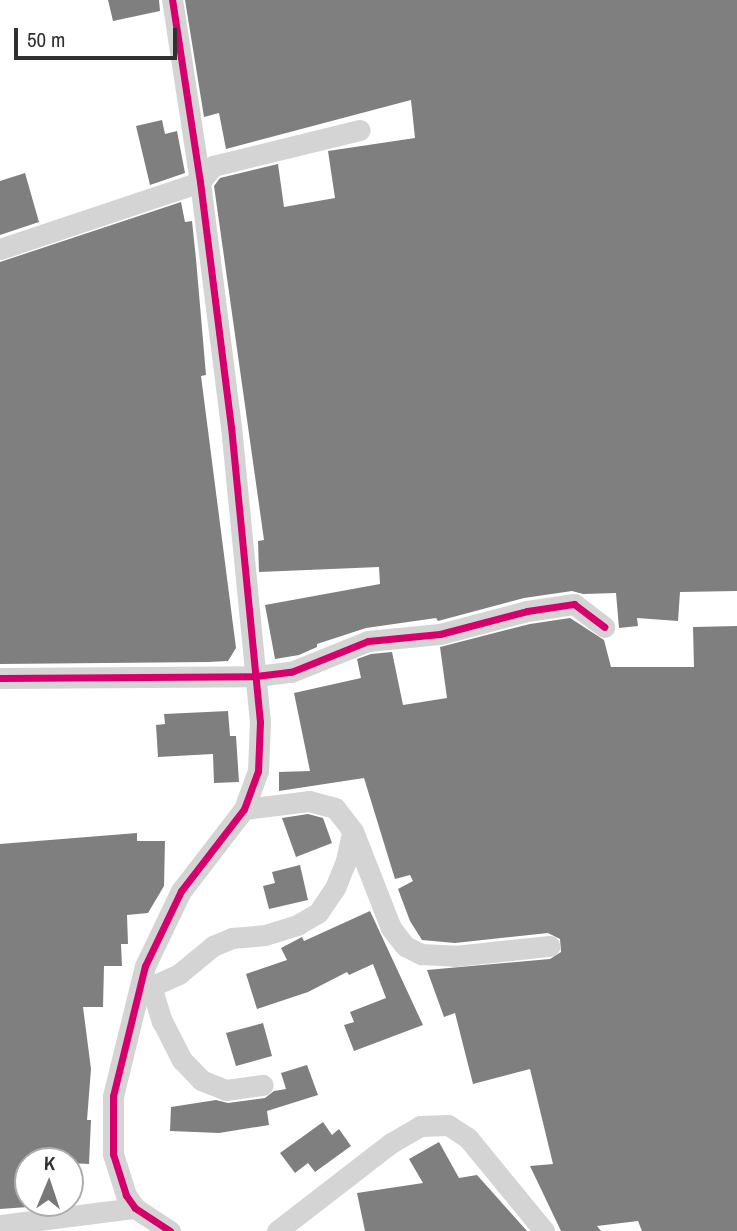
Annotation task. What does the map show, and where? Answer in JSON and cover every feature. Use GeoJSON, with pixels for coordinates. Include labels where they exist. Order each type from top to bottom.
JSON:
{"type":"FeatureCollection","features":[{"type":"Feature","properties":{"kind":"street"},"geometry":{"type":"LineString","coordinates":[[170,1231],[135,1208],[125,1195],[114,1154],[113,1096],[145,989],[145,966],[181,891],[244,809],[258,771],[260,722],[231,427],[200,182],[172,0]]}},
{"type":"Feature","properties":{"kind":"street"},"geometry":{"type":"LineString","coordinates":[[0,250],[200,182],[213,166],[360,130]]}},
{"type":"Feature","properties":{"kind":"street"},"geometry":{"type":"LineString","coordinates":[[0,677],[257,676],[290,672],[368,641],[440,634],[527,611],[574,604],[604,627]]}},
{"type":"Feature","properties":{"kind":"street"},"geometry":{"type":"LineString","coordinates":[[244,809],[309,801],[335,808],[352,831],[391,928],[405,946],[421,954],[455,956],[548,946]]}},
{"type":"Feature","properties":{"kind":"street"},"geometry":{"type":"LineString","coordinates":[[145,989],[179,974],[214,946],[232,938],[265,935],[297,925],[317,913],[335,888],[346,861],[352,831]]}},
{"type":"Feature","properties":{"kind":"street"},"geometry":{"type":"LineString","coordinates":[[145,989],[182,1060],[201,1080],[226,1090],[263,1085]]}},
{"type":"Feature","properties":{"kind":"street"},"geometry":{"type":"LineString","coordinates":[[277,1231],[391,1143],[420,1126],[448,1125],[468,1138],[544,1231]]}},
{"type":"Feature","properties":{"kind":"street"},"geometry":{"type":"LineString","coordinates":[[0,1225],[135,1208]]}},
{"type":"Feature","properties":{"kind":"building"},"geometry":{"type":"Polygon","coordinates":[[[108,0],[159,0],[160,11],[113,21],[108,0]]]}},
{"type":"Feature","properties":{"kind":"building"},"geometry":{"type":"Polygon","coordinates":[[[185,0],[737,0],[737,591],[680,592],[678,621],[637,618],[638,626],[619,628],[616,593],[583,594],[572,591],[524,598],[438,621],[436,618],[366,628],[317,644],[317,647],[299,655],[275,659],[265,605],[380,584],[379,567],[259,572],[258,541],[264,540],[214,186],[220,178],[278,164],[284,207],[335,198],[328,151],[415,138],[411,100],[226,149],[219,113],[204,117],[185,0]]]}},
{"type":"Feature","properties":{"kind":"building"},"geometry":{"type":"Polygon","coordinates":[[[162,120],[165,134],[177,131],[185,173],[150,185],[136,126],[162,120]]]}},
{"type":"Feature","properties":{"kind":"building"},"geometry":{"type":"Polygon","coordinates":[[[25,173],[39,222],[0,235],[0,181],[25,173]]]}},
{"type":"Feature","properties":{"kind":"building"},"geometry":{"type":"Polygon","coordinates":[[[181,202],[185,222],[192,221],[206,375],[201,376],[236,648],[228,661],[0,664],[0,262],[181,202]]]}},
{"type":"Feature","properties":{"kind":"building"},"geometry":{"type":"Polygon","coordinates":[[[570,618],[604,640],[611,667],[694,667],[693,627],[737,626],[737,1231],[642,1231],[638,1221],[597,1226],[601,1231],[561,1231],[530,1166],[553,1164],[530,1069],[473,1084],[455,1013],[444,1017],[427,970],[550,959],[561,952],[560,939],[548,933],[455,943],[422,940],[410,921],[398,889],[413,881],[410,875],[395,879],[364,778],[279,791],[279,772],[310,771],[294,693],[361,678],[357,659],[371,654],[392,652],[403,705],[447,698],[440,647],[530,624],[570,618]]]}},
{"type":"Feature","properties":{"kind":"building"},"geometry":{"type":"Polygon","coordinates":[[[228,711],[230,736],[236,736],[239,782],[214,783],[213,754],[158,757],[156,725],[165,724],[164,714],[228,711]]]}},
{"type":"Feature","properties":{"kind":"building"},"geometry":{"type":"Polygon","coordinates":[[[308,814],[323,818],[332,843],[296,857],[282,818],[308,814]]]}},
{"type":"Feature","properties":{"kind":"building"},"geometry":{"type":"Polygon","coordinates":[[[137,833],[137,841],[165,841],[164,886],[148,913],[127,915],[128,944],[121,944],[122,966],[104,966],[103,1007],[83,1007],[91,1069],[87,1120],[91,1120],[89,1164],[84,1164],[84,1147],[14,1147],[14,1208],[0,1209],[0,844],[137,833]]]}},
{"type":"Feature","properties":{"kind":"building"},"geometry":{"type":"Polygon","coordinates":[[[300,865],[308,900],[269,909],[263,886],[275,883],[272,872],[300,865]]]}},
{"type":"Feature","properties":{"kind":"building"},"geometry":{"type":"Polygon","coordinates":[[[370,911],[423,1025],[354,1051],[344,1025],[354,1022],[350,1012],[386,998],[373,964],[349,975],[347,972],[308,992],[257,1009],[246,974],[287,960],[281,948],[302,937],[304,941],[370,911]]]}},
{"type":"Feature","properties":{"kind":"building"},"geometry":{"type":"Polygon","coordinates":[[[263,1023],[272,1056],[236,1066],[226,1033],[263,1023]]]}},
{"type":"Feature","properties":{"kind":"building"},"geometry":{"type":"Polygon","coordinates":[[[307,1065],[318,1095],[267,1111],[269,1125],[219,1133],[170,1131],[171,1107],[216,1100],[228,1103],[265,1098],[274,1091],[286,1089],[281,1073],[307,1065]]]}},
{"type":"Feature","properties":{"kind":"building"},"geometry":{"type":"Polygon","coordinates":[[[323,1122],[332,1135],[339,1129],[351,1146],[315,1172],[308,1163],[295,1173],[280,1153],[323,1122]]]}},
{"type":"Feature","properties":{"kind":"building"},"geometry":{"type":"Polygon","coordinates":[[[439,1142],[459,1178],[477,1175],[527,1231],[365,1231],[357,1193],[423,1183],[409,1159],[439,1142]]]}},
{"type":"Feature","properties":{"kind":"cycle path"},"geometry":{"type":"LineString","coordinates":[[170,1231],[135,1208],[126,1195],[113,1154],[113,1096],[145,966],[181,891],[244,809],[258,771],[260,722],[231,427],[200,182],[172,0]]}},
{"type":"Feature","properties":{"kind":"cycle path"},"geometry":{"type":"LineString","coordinates":[[0,678],[256,676],[291,672],[368,641],[440,634],[527,611],[574,604],[604,627]]}}]}
